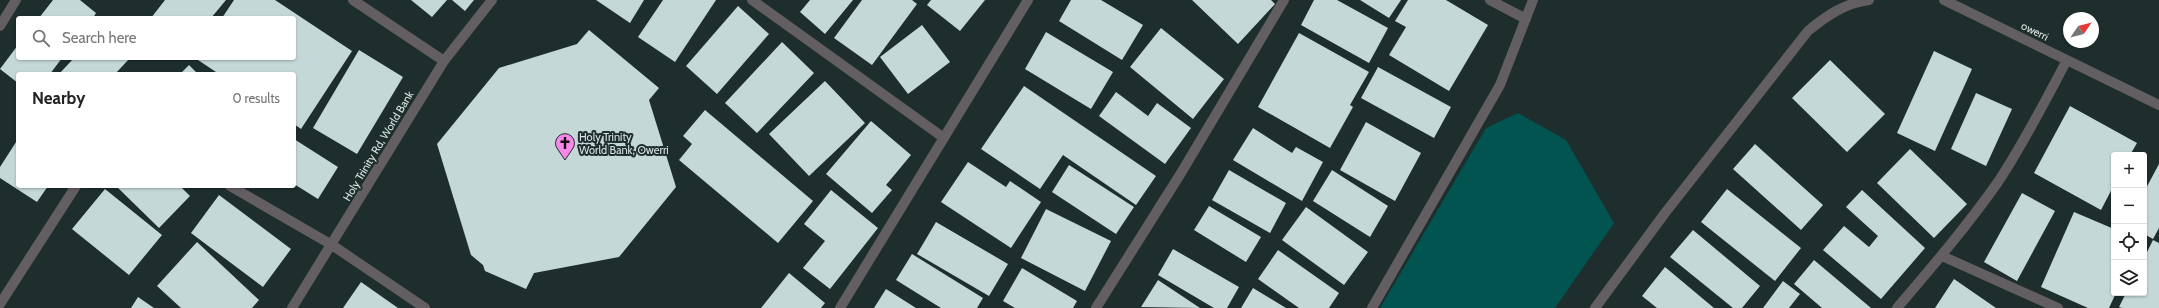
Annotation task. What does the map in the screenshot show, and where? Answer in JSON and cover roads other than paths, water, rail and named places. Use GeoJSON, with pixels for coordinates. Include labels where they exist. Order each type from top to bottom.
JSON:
{"type":"FeatureCollection","features":[{"type":"Feature","properties":{"kind":"street"},"geometry":{"type":"LineString","coordinates":[[0,26],[16,0]]}},
{"type":"Feature","properties":{"kind":"street"},"geometry":{"type":"LineString","coordinates":[[353,0],[444,61]]}},
{"type":"Feature","properties":{"kind":"street","name":"Holy Trinity Rd, World Bank"},"geometry":{"type":"LineString","coordinates":[[292,308],[444,61],[492,0]]}},
{"type":"Feature","properties":{"kind":"street"},"geometry":{"type":"LineString","coordinates":[[752,0],[944,138]]}},
{"type":"Feature","properties":{"kind":"street"},"geometry":{"type":"LineString","coordinates":[[840,308],[1028,0]]}},
{"type":"Feature","properties":{"kind":"street"},"geometry":{"type":"LineString","coordinates":[[1096,308],[1181,173],[1284,0]]}},
{"type":"Feature","properties":{"kind":"street"},"geometry":{"type":"LineString","coordinates":[[1490,0],[1526,19]]}},
{"type":"Feature","properties":{"kind":"street"},"geometry":{"type":"LineString","coordinates":[[1372,308],[1500,85],[1532,0]]}},
{"type":"Feature","properties":{"kind":"street"},"geometry":{"type":"LineString","coordinates":[[1595,308],[1665,213],[1808,31],[1829,14],[1859,1],[1869,0]]}},
{"type":"Feature","properties":{"kind":"street","name":"owerri"},"geometry":{"type":"LineString","coordinates":[[1944,0],[2159,105]]}},
{"type":"Feature","properties":{"kind":"street"},"geometry":{"type":"LineString","coordinates":[[1898,308],[1942,256],[1998,181],[2037,116],[2067,60]]}},
{"type":"Feature","properties":{"kind":"street"},"geometry":{"type":"LineString","coordinates":[[0,304],[75,188]]}},
{"type":"Feature","properties":{"kind":"street"},"geometry":{"type":"LineString","coordinates":[[233,188],[332,245],[425,308]]}},
{"type":"Feature","properties":{"kind":"street"},"geometry":{"type":"LineString","coordinates":[[1942,256],[2058,308]]}},
{"type":"Feature","properties":{"kind":"place","name":"Holy Trinity World Bank, Owerri"},"geometry":{"type":"Point","coordinates":[565,160]}}]}
